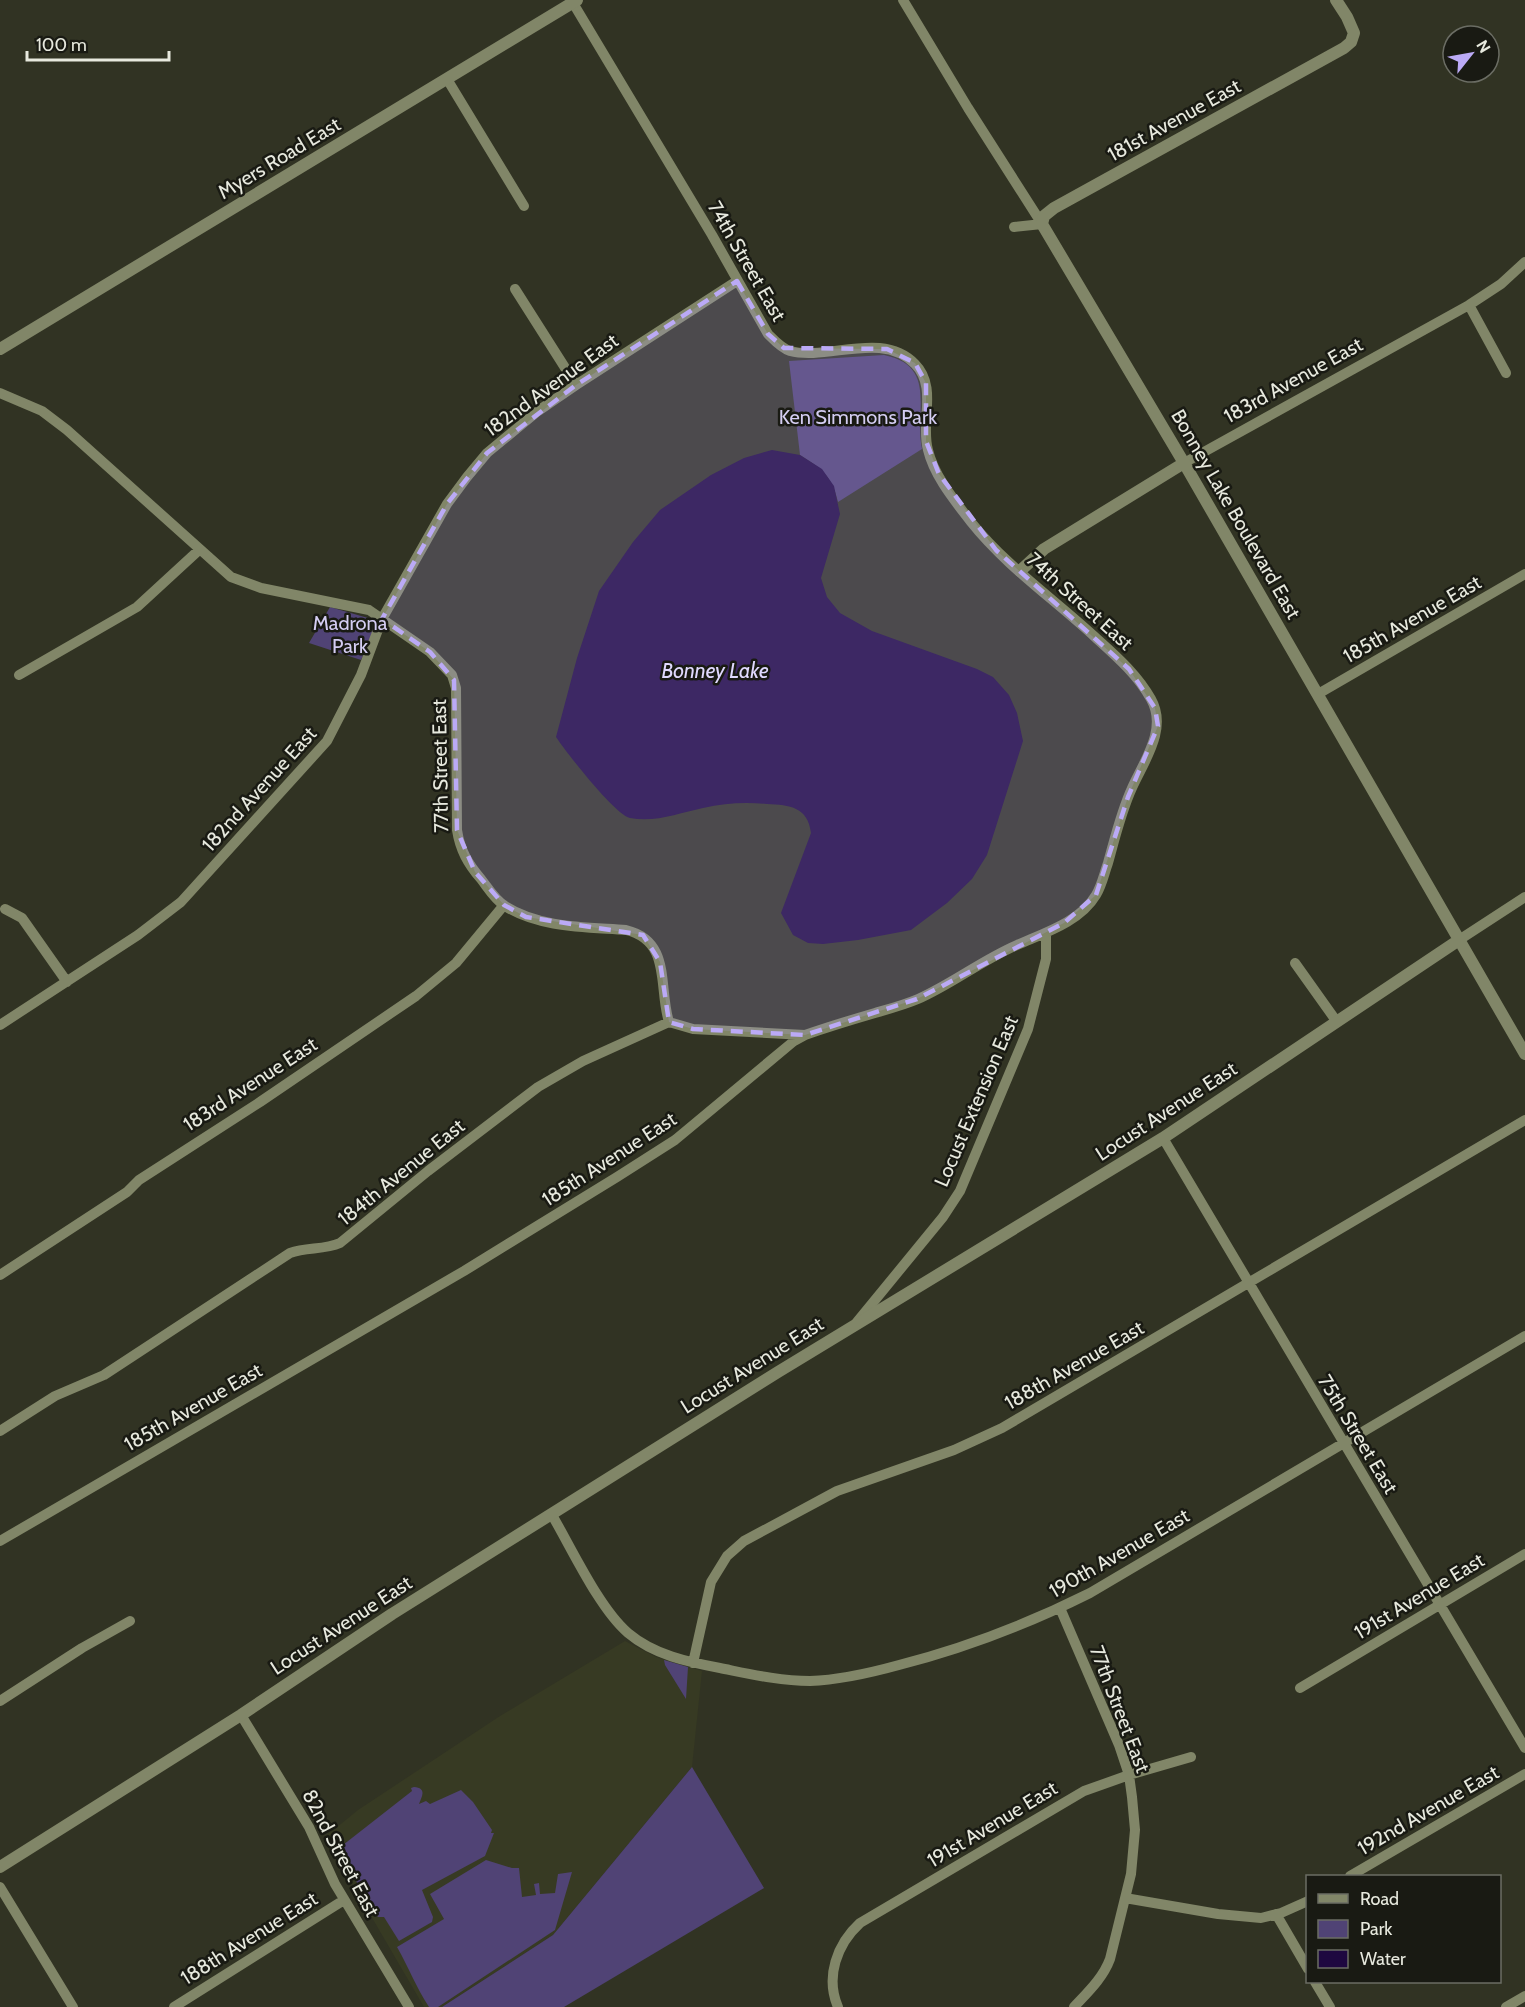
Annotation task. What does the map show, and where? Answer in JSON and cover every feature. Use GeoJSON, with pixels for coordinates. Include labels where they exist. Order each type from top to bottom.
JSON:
{"type":"FeatureCollection","features":[{"type":"Feature","properties":{"kind":"street","name":"Bonney Lake Boulevard East"},"geometry":{"type":"LineString","coordinates":[[903,0],[1042,224],[1184,463],[1525,1054]]}},
{"type":"Feature","properties":{"kind":"street","name":"181st Avenue East"},"geometry":{"type":"LineString","coordinates":[[1042,224],[1044,216],[1054,208],[1348,45],[1353,38],[1352,27],[1336,0]]}},
{"type":"Feature","properties":{"kind":"street","name":"Myers Road East"},"geometry":{"type":"LineString","coordinates":[[0,349],[575,1]]}},
{"type":"Feature","properties":{"kind":"street","name":"74th Street East"},"geometry":{"type":"LineString","coordinates":[[575,1],[768,334],[784,348],[804,352],[887,349],[915,363],[926,383],[925,431],[928,452],[960,507],[996,550],[1129,669],[1152,701],[1157,716],[1158,726],[1151,745]]}},
{"type":"Feature","properties":{"kind":"street"},"geometry":{"type":"LineString","coordinates":[[447,79],[524,206]]}},
{"type":"Feature","properties":{"kind":"street"},"geometry":{"type":"LineString","coordinates":[[1014,227],[1042,224]]}},
{"type":"Feature","properties":{"kind":"street","name":"183rd Avenue East"},"geometry":{"type":"LineString","coordinates":[[1020,571],[1044,549],[1184,463],[1469,305],[1501,284],[1525,262]]}},
{"type":"Feature","properties":{"kind":"street","name":"182nd Avenue East"},"geometry":{"type":"LineString","coordinates":[[0,1025],[138,935],[182,902],[327,741],[361,675],[382,619],[447,504],[487,453],[576,385],[737,282]]}},
{"type":"Feature","properties":{"kind":"street"},"geometry":{"type":"LineString","coordinates":[[515,289],[576,385]]}},
{"type":"Feature","properties":{"kind":"street"},"geometry":{"type":"LineString","coordinates":[[1469,305],[1506,373]]}},
{"type":"Feature","properties":{"kind":"street","name":"77th Street East"},"geometry":{"type":"LineString","coordinates":[[0,393],[42,411],[67,430],[199,550],[223,571],[239,581],[261,588],[369,610],[430,652],[447,669],[454,680],[457,702],[456,769],[459,842],[466,859],[504,905],[526,917],[626,930],[643,935],[652,944],[660,962],[664,1008],[669,1022]]}},
{"type":"Feature","properties":{"kind":"street"},"geometry":{"type":"LineString","coordinates":[[19,675],[136,606],[199,550]]}},
{"type":"Feature","properties":{"kind":"street","name":"185th Avenue East"},"geometry":{"type":"LineString","coordinates":[[1318,694],[1525,574]]}},
{"type":"Feature","properties":{"kind":"street","name":"185th Avenue East"},"geometry":{"type":"LineString","coordinates":[[0,1540],[465,1271],[675,1140],[788,1045],[805,1035],[918,999],[1016,945],[1046,934],[1088,905],[1096,895],[1128,797],[1151,745]]}},
{"type":"Feature","properties":{"kind":"street","name":"Locust Avenue East"},"geometry":{"type":"LineString","coordinates":[[0,1867],[241,1715],[392,1614],[857,1322],[1163,1138],[1525,897]]}},
{"type":"Feature","properties":{"kind":"street","name":"183rd Avenue East"},"geometry":{"type":"LineString","coordinates":[[0,1275],[127,1192],[139,1180],[260,1102],[416,996],[456,963],[504,905]]}},
{"type":"Feature","properties":{"kind":"street"},"geometry":{"type":"LineString","coordinates":[[5,909],[22,918],[66,982]]}},
{"type":"Feature","properties":{"kind":"street","name":"Locust Extension East"},"geometry":{"type":"LineString","coordinates":[[857,1322],[943,1216],[960,1191],[1028,1029],[1046,959],[1046,934]]}},
{"type":"Feature","properties":{"kind":"street"},"geometry":{"type":"LineString","coordinates":[[1295,963],[1337,1022]]}},
{"type":"Feature","properties":{"kind":"street"},"geometry":{"type":"LineString","coordinates":[[669,1022],[693,1029],[805,1035]]}},
{"type":"Feature","properties":{"kind":"street","name":"184th Avenue East"},"geometry":{"type":"LineString","coordinates":[[0,1431],[55,1396],[104,1375],[290,1253],[307,1248],[326,1248],[340,1243],[428,1171],[538,1087],[583,1061],[669,1022]]}},
{"type":"Feature","properties":{"kind":"street","name":"188th Avenue East"},"geometry":{"type":"LineString","coordinates":[[693,1663],[711,1582],[727,1556],[744,1541],[837,1491],[954,1450],[1002,1428],[1525,1120]]}},
{"type":"Feature","properties":{"kind":"street","name":"75th Street East"},"geometry":{"type":"LineString","coordinates":[[1163,1138],[1525,1748]]}},
{"type":"Feature","properties":{"kind":"street","name":"190th Avenue East"},"geometry":{"type":"LineString","coordinates":[[552,1515],[613,1618],[641,1642],[681,1660],[785,1680],[810,1681],[863,1675],[984,1641],[1060,1608],[1119,1576],[1525,1335]]}},
{"type":"Feature","properties":{"kind":"street","name":"191st Avenue East"},"geometry":{"type":"LineString","coordinates":[[1300,1688],[1525,1554]]}},
{"type":"Feature","properties":{"kind":"street","name":"77th Street East"},"geometry":{"type":"LineString","coordinates":[[1060,1608],[1119,1745],[1129,1775],[1135,1830],[1131,1874],[1125,1898]]}},
{"type":"Feature","properties":{"kind":"street"},"geometry":{"type":"LineString","coordinates":[[0,1701],[82,1648],[130,1621]]}},
{"type":"Feature","properties":{"kind":"street","name":"82nd Street East"},"geometry":{"type":"LineString","coordinates":[[241,1715],[309,1827],[344,1900],[409,2007]]}},
{"type":"Feature","properties":{"kind":"street","name":"191st Avenue East"},"geometry":{"type":"LineString","coordinates":[[838,2007],[834,2000],[832,1979],[836,1961],[849,1935],[860,1923],[1077,1795],[1129,1775],[1191,1757]]}},
{"type":"Feature","properties":{"kind":"street","name":"192nd Avenue East"},"geometry":{"type":"LineString","coordinates":[[1352,1875],[1525,1774]]}},
{"type":"Feature","properties":{"kind":"street"},"geometry":{"type":"LineString","coordinates":[[0,1887],[73,2007]]}},
{"type":"Feature","properties":{"kind":"street"},"geometry":{"type":"LineString","coordinates":[[1074,2007],[1106,1969],[1115,1944],[1125,1898],[1242,1918],[1260,1918],[1276,1914],[1306,1902]]}},
{"type":"Feature","properties":{"kind":"street","name":"188th Avenue East"},"geometry":{"type":"LineString","coordinates":[[174,2007],[344,1900]]}},
{"type":"Feature","properties":{"kind":"street"},"geometry":{"type":"LineString","coordinates":[[1276,1914],[1306,1966]]}},
{"type":"Feature","properties":{"kind":"street"},"geometry":{"type":"LineString","coordinates":[[1316,1983],[1330,2007]]}},
{"type":"Feature","properties":{"kind":"street"},"geometry":{"type":"LineString","coordinates":[[1506,2007],[1525,1996]]}},
{"type":"Feature","properties":{"kind":"highlighted area"},"geometry":{"type":"Polygon","coordinates":[[[737,281],[768,334],[784,348],[887,349],[915,363],[926,383],[926,441],[939,474],[996,550],[1129,669],[1155,708],[1158,726],[1128,797],[1096,895],[1064,923],[917,999],[805,1035],[693,1029],[669,1022],[660,962],[643,935],[526,917],[504,905],[475,872],[457,830],[454,680],[430,652],[382,619],[447,504],[487,453],[576,385],[737,281]]]}},
{"type":"Feature","properties":{"kind":"shaded area"},"geometry":{"type":"Polygon","coordinates":[[[625,1641],[656,1657],[702,1671],[692,1767],[553,1935],[442,2007],[424,2007],[325,1837],[358,1810],[500,1716],[625,1641]]]}},
{"type":"Feature","properties":{"kind":"green space","name":"Ken Simmons Park"},"geometry":{"type":"Polygon","coordinates":[[[884,355],[901,361],[912,369],[918,380],[922,449],[838,502],[833,486],[825,474],[800,455],[789,361],[884,355]]]}},
{"type":"Feature","properties":{"kind":"green space","name":"Madrona Park"},"geometry":{"type":"Polygon","coordinates":[[[330,607],[368,618],[371,623],[371,639],[361,660],[309,643],[330,607]]]}},
{"type":"Feature","properties":{"kind":"green space"},"geometry":{"type":"Polygon","coordinates":[[[664,1660],[688,1667],[686,1699],[665,1665],[664,1660]]]}},
{"type":"Feature","properties":{"kind":"green space"},"geometry":{"type":"Polygon","coordinates":[[[692,1767],[764,1888],[564,2007],[442,2007],[553,1935],[692,1767]]]}},
{"type":"Feature","properties":{"kind":"green space"},"geometry":{"type":"Polygon","coordinates":[[[411,1788],[422,1791],[419,1804],[426,1801],[430,1804],[461,1790],[473,1802],[492,1830],[491,1833],[494,1833],[485,1856],[422,1890],[433,1917],[432,1922],[399,1941],[384,1917],[378,1917],[339,1853],[343,1845],[412,1791],[411,1788]]]}},
{"type":"Feature","properties":{"kind":"green space"},"geometry":{"type":"Polygon","coordinates":[[[486,1860],[519,1868],[522,1897],[536,1895],[534,1884],[539,1883],[540,1894],[555,1893],[558,1874],[572,1872],[555,1930],[438,2007],[429,2007],[397,1947],[444,1919],[430,1894],[486,1860]]]}},
{"type":"Feature","properties":{"kind":"water","name":"Bonney Lake"},"geometry":{"type":"Polygon","coordinates":[[[772,450],[800,455],[822,469],[834,486],[840,514],[821,578],[827,597],[840,613],[872,631],[993,677],[1009,695],[1017,713],[1023,741],[987,855],[972,879],[947,903],[911,930],[823,944],[808,943],[793,935],[781,913],[811,833],[809,824],[802,813],[783,805],[743,803],[711,806],[658,818],[630,818],[603,795],[556,737],[577,658],[599,591],[633,542],[660,510],[711,475],[744,458],[772,450]]]}}]}
